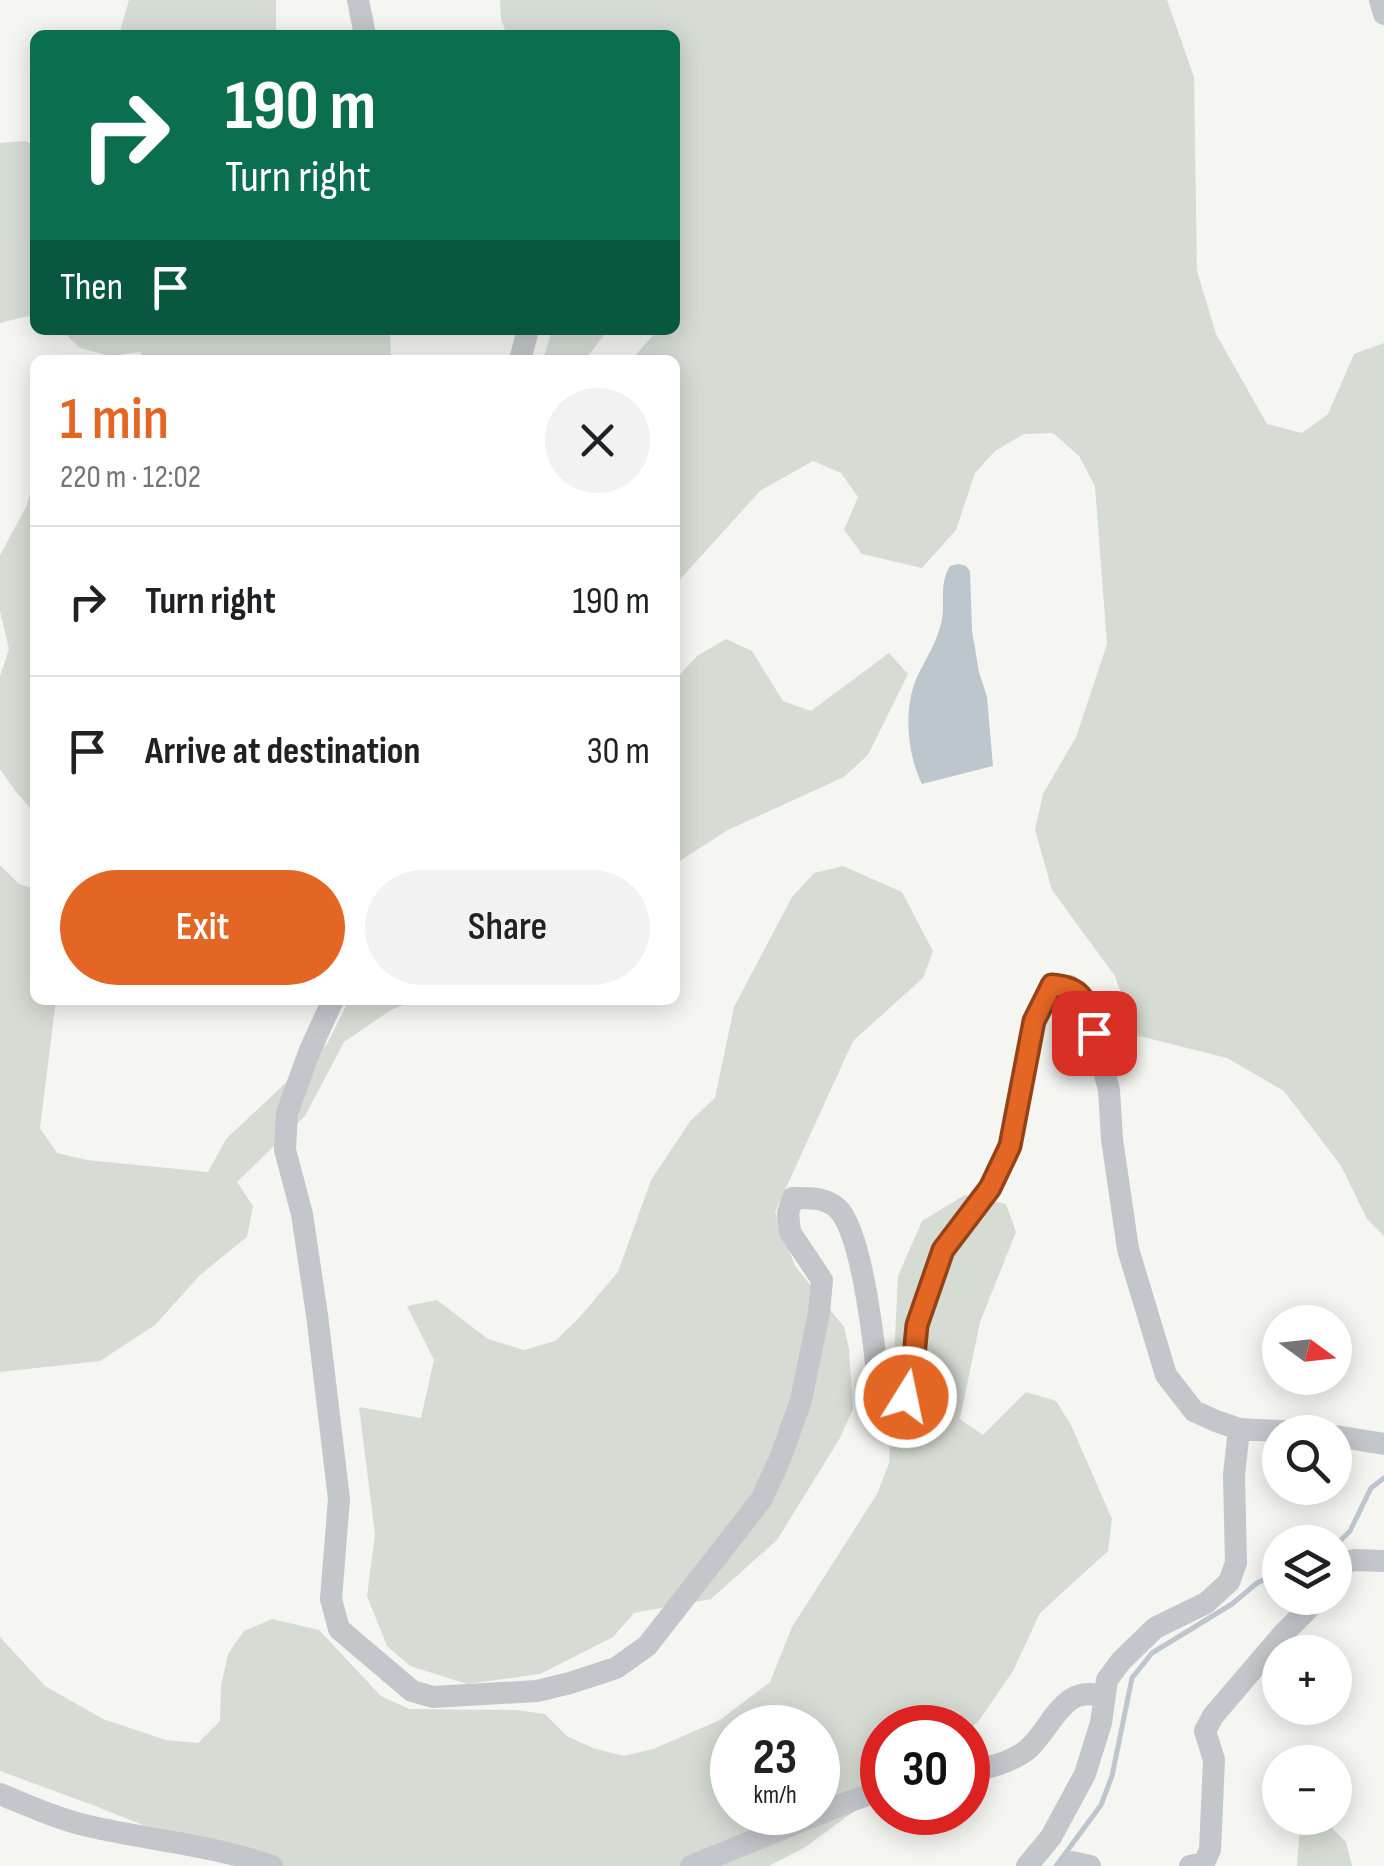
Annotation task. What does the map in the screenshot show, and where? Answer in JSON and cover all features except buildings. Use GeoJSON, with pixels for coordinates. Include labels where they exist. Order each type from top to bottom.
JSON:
{"type":"FeatureCollection","features":[{"type":"Feature","properties":{"kind":"street"},"geometry":{"type":"LineString","coordinates":[[358,0],[364,30]]}},
{"type":"Feature","properties":{"kind":"street"},"geometry":{"type":"LineString","coordinates":[[1380,0],[1384,14]]}},
{"type":"Feature","properties":{"kind":"street"},"geometry":{"type":"LineString","coordinates":[[331,1005],[287,1112],[285,1150],[305,1231],[318,1315],[339,1500],[331,1599],[339,1629],[412,1690],[433,1698],[537,1691],[616,1668],[647,1646],[741,1526],[761,1500],[796,1415],[819,1313],[822,1280],[790,1232],[788,1213],[792,1198],[818,1198],[837,1207],[853,1230],[869,1311],[878,1396],[890,1400],[906,1397],[917,1325],[943,1250],[990,1188],[1010,1146],[1034,1021],[1052,985],[1070,986],[1082,995],[1094,1033],[1108,1090],[1128,1249],[1166,1374],[1194,1410],[1240,1429],[1262,1430]]}},
{"type":"Feature","properties":{"kind":"street"},"geometry":{"type":"LineString","coordinates":[[1027,1866],[1051,1837],[1085,1774],[1101,1723],[1107,1680],[1121,1660],[1155,1628],[1206,1604],[1229,1582],[1236,1563],[1234,1475],[1240,1429]]}},
{"type":"Feature","properties":{"kind":"street"},"geometry":{"type":"LineString","coordinates":[[1352,1439],[1384,1444]]}},
{"type":"Feature","properties":{"kind":"street"},"geometry":{"type":"LineString","coordinates":[[1352,1561],[1384,1561]]}},
{"type":"Feature","properties":{"kind":"street"},"geometry":{"type":"LineString","coordinates":[[1190,1866],[1204,1863],[1210,1850],[1214,1760],[1206,1731],[1213,1716],[1301,1615]]}},
{"type":"Feature","properties":{"kind":"street"},"geometry":{"type":"LineString","coordinates":[[990,1766],[1028,1749],[1076,1695],[1091,1693],[1104,1698]]}},
{"type":"Feature","properties":{"kind":"street"},"geometry":{"type":"LineString","coordinates":[[0,1794],[29,1808],[86,1826],[236,1855],[272,1866]]}},
{"type":"Feature","properties":{"kind":"street"},"geometry":{"type":"LineString","coordinates":[[691,1866],[860,1798]]}},
{"type":"Feature","properties":{"kind":"street"},"geometry":{"type":"LineString","coordinates":[[1068,1866],[1072,1862],[1090,1866]]}},
{"type":"Feature","properties":{"kind":"shaded area"},"geometry":{"type":"Polygon","coordinates":[[[129,0],[276,0],[276,30],[120,30],[129,0]]]}},
{"type":"Feature","properties":{"kind":"shaded area"},"geometry":{"type":"Polygon","coordinates":[[[500,0],[1167,0],[1194,77],[1197,271],[1216,334],[1267,424],[1302,433],[1328,414],[1354,354],[1384,343],[1384,1236],[1367,1219],[1341,1166],[1284,1091],[1227,1058],[1135,1035],[1115,976],[1052,890],[1035,830],[1043,794],[1076,737],[1107,644],[1095,486],[1079,456],[1053,433],[1024,434],[995,451],[975,473],[956,530],[922,568],[862,554],[844,530],[858,497],[841,473],[813,461],[760,491],[680,579],[680,355],[636,355],[654,335],[680,335],[680,30],[505,30],[500,0]]]}},
{"type":"Feature","properties":{"kind":"shaded area"},"geometry":{"type":"Polygon","coordinates":[[[0,143],[30,143],[30,317],[0,323],[0,143]]]}},
{"type":"Feature","properties":{"kind":"shaded area"},"geometry":{"type":"Polygon","coordinates":[[[66,335],[390,335],[391,355],[140,352],[106,355],[80,348],[66,335]]]}},
{"type":"Feature","properties":{"kind":"shaded area"},"geometry":{"type":"Polygon","coordinates":[[[550,335],[604,335],[589,355],[544,355],[550,335]]]}},
{"type":"Feature","properties":{"kind":"shaded area"},"geometry":{"type":"Polygon","coordinates":[[[30,494],[30,807],[0,769],[0,676],[9,649],[0,611],[0,555],[30,494]]]}},
{"type":"Feature","properties":{"kind":"shaded area"},"geometry":{"type":"Polygon","coordinates":[[[958,564],[970,571],[972,631],[987,697],[993,766],[922,784],[910,745],[910,703],[917,677],[940,627],[947,573],[950,566],[958,564]]]}},
{"type":"Feature","properties":{"kind":"shaded area"},"geometry":{"type":"Polygon","coordinates":[[[726,639],[752,651],[783,701],[811,711],[889,653],[908,674],[868,755],[844,777],[728,830],[680,861],[680,675],[697,656],[726,639]]]}},
{"type":"Feature","properties":{"kind":"shaded area"},"geometry":{"type":"Polygon","coordinates":[[[0,865],[19,884],[30,887],[30,1005],[55,1005],[40,1128],[57,1153],[87,1160],[208,1172],[226,1139],[327,1044],[346,1005],[403,1005],[344,1042],[305,1116],[237,1182],[253,1206],[247,1237],[200,1275],[155,1325],[100,1361],[0,1372],[0,865]]]}},
{"type":"Feature","properties":{"kind":"shaded area"},"geometry":{"type":"Polygon","coordinates":[[[843,866],[902,892],[933,951],[923,978],[853,1041],[775,1212],[795,1266],[844,1327],[853,1409],[840,1438],[777,1540],[711,1599],[634,1613],[613,1637],[540,1674],[467,1684],[410,1666],[387,1646],[367,1596],[375,1534],[359,1407],[421,1418],[434,1360],[407,1306],[437,1300],[488,1339],[524,1350],[555,1341],[578,1319],[618,1272],[651,1180],[691,1120],[715,1098],[734,1007],[792,897],[814,873],[843,866]]]}},
{"type":"Feature","properties":{"kind":"shaded area"},"geometry":{"type":"Polygon","coordinates":[[[965,1195],[1006,1204],[1016,1232],[980,1322],[960,1419],[983,1435],[1026,1392],[1056,1401],[1071,1425],[1112,1519],[1108,1551],[1040,1613],[1013,1671],[990,1705],[860,1705],[860,1807],[840,1822],[840,1705],[740,1705],[770,1682],[792,1627],[877,1494],[889,1463],[898,1276],[922,1221],[965,1195]]]}},
{"type":"Feature","properties":{"kind":"shaded area"},"geometry":{"type":"Polygon","coordinates":[[[272,1619],[319,1630],[381,1696],[409,1709],[545,1714],[567,1736],[593,1748],[624,1756],[653,1749],[710,1724],[710,1835],[822,1835],[769,1866],[246,1866],[0,1771],[0,1637],[45,1686],[103,1719],[166,1740],[198,1743],[220,1721],[221,1686],[228,1654],[244,1631],[272,1619]]]}},
{"type":"Feature","properties":{"kind":"shaded area"},"geometry":{"type":"Polygon","coordinates":[[[1339,1835],[1346,1842],[1352,1866],[1297,1866],[1299,1837],[1339,1835]]]}},
{"type":"Feature","properties":{"kind":"waterway"},"geometry":{"type":"LineString","coordinates":[[1352,1527],[1371,1488],[1384,1478]]}},
{"type":"Feature","properties":{"kind":"waterway"},"geometry":{"type":"LineString","coordinates":[[1056,1866],[1101,1805],[1112,1776],[1132,1678],[1152,1653],[1232,1604],[1262,1581]]}},
{"type":"Feature","properties":{"kind":"route"},"geometry":{"type":"LineString","coordinates":[[906,1397],[917,1325],[943,1250],[990,1188],[1010,1146],[1034,1021],[1052,985],[1070,986],[1082,995],[1094,1033]]}}]}
